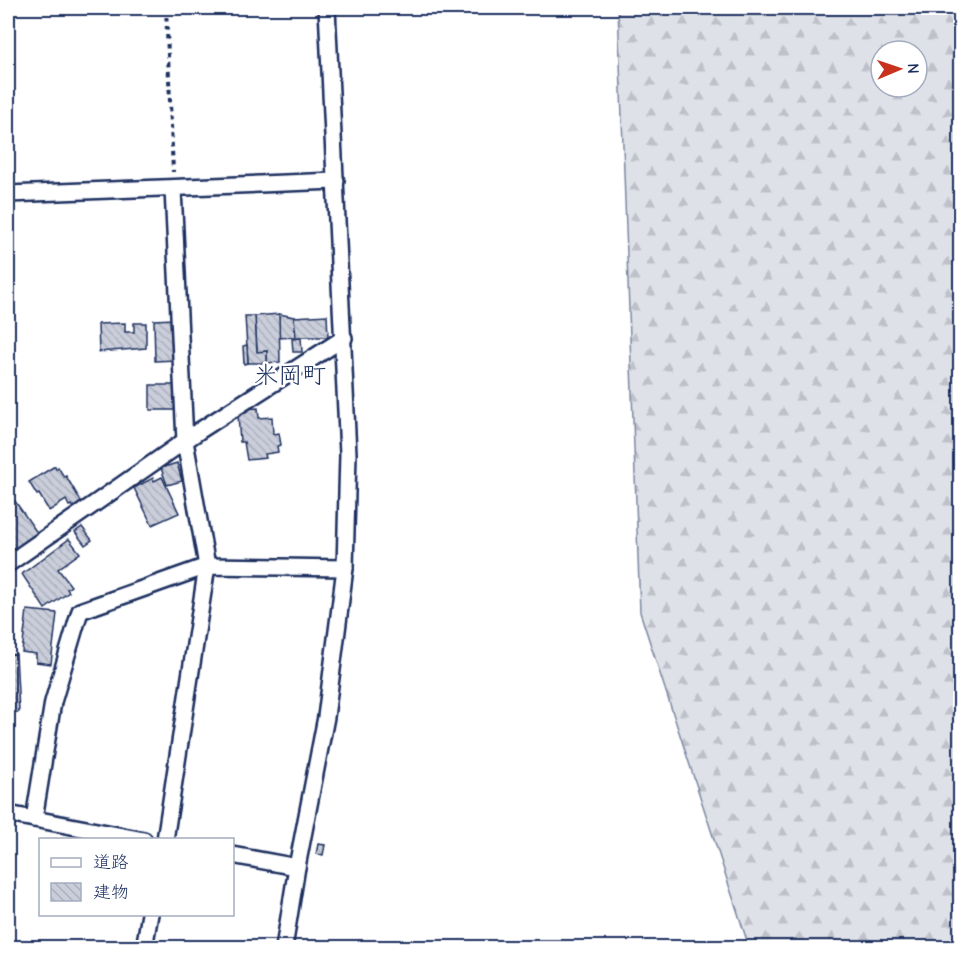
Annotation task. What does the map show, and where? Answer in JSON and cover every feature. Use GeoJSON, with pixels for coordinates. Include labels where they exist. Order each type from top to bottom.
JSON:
{"type":"FeatureCollection","features":[{"type":"Feature","properties":{"kind":"street"},"geometry":{"type":"LineString","coordinates":[[284,948],[326,717],[345,568],[348,454],[327,8]]}},
{"type":"Feature","properties":{"kind":"street"},"geometry":{"type":"LineString","coordinates":[[8,194],[336,181]]}},
{"type":"Feature","properties":{"kind":"street"},"geometry":{"type":"LineString","coordinates":[[165,838],[207,566],[185,441],[173,189]]}},
{"type":"Feature","properties":{"kind":"street"},"geometry":{"type":"LineString","coordinates":[[8,564],[185,441],[344,338]]}},
{"type":"Feature","properties":{"kind":"street"},"geometry":{"type":"LineString","coordinates":[[34,819],[53,702],[80,611],[207,566],[345,568]]}},
{"type":"Feature","properties":{"kind":"street"},"geometry":{"type":"LineString","coordinates":[[8,814],[134,838]]}},
{"type":"Feature","properties":{"kind":"street"},"geometry":{"type":"LineString","coordinates":[[234,855],[297,867]]}},
{"type":"Feature","properties":{"kind":"street"},"geometry":{"type":"LineString","coordinates":[[144,948],[150,916]]}},
{"type":"Feature","properties":{"kind":"path"},"geometry":{"type":"LineString","coordinates":[[166,8],[173,189]]}},
{"type":"Feature","properties":{"kind":"green space"},"geometry":{"type":"Polygon","coordinates":[[[618,8],[960,8],[960,947],[749,947],[640,612],[618,8]]]}},
{"type":"Feature","properties":{"kind":"building"},"geometry":{"type":"Polygon","coordinates":[[[279,314],[294,317],[296,337],[278,338],[279,314]]]}},
{"type":"Feature","properties":{"kind":"building"},"geometry":{"type":"Polygon","coordinates":[[[279,314],[280,362],[267,363],[267,351],[257,352],[255,316],[279,314]]]}},
{"type":"Feature","properties":{"kind":"building"},"geometry":{"type":"Polygon","coordinates":[[[327,315],[328,337],[296,337],[294,317],[327,315]]]}},
{"type":"Feature","properties":{"kind":"building"},"geometry":{"type":"Polygon","coordinates":[[[245,316],[255,316],[257,352],[267,351],[267,363],[248,363],[245,316]]]}},
{"type":"Feature","properties":{"kind":"building"},"geometry":{"type":"Polygon","coordinates":[[[174,319],[176,360],[155,361],[154,320],[174,319]]]}},
{"type":"Feature","properties":{"kind":"building"},"geometry":{"type":"Polygon","coordinates":[[[125,323],[125,332],[134,332],[134,323],[146,323],[146,348],[99,352],[98,324],[125,323]]]}},
{"type":"Feature","properties":{"kind":"building"},"geometry":{"type":"Polygon","coordinates":[[[301,338],[302,352],[293,352],[292,339],[301,338]]]}},
{"type":"Feature","properties":{"kind":"building"},"geometry":{"type":"Polygon","coordinates":[[[247,345],[248,363],[244,364],[243,346],[247,345]]]}},
{"type":"Feature","properties":{"kind":"building"},"geometry":{"type":"Polygon","coordinates":[[[150,385],[175,385],[175,410],[150,410],[150,385]]]}},
{"type":"Feature","properties":{"kind":"building"},"geometry":{"type":"Polygon","coordinates":[[[258,408],[259,418],[272,417],[273,434],[279,433],[281,445],[277,446],[278,452],[265,454],[266,458],[247,460],[244,442],[240,442],[238,415],[242,414],[243,409],[258,408]]]}},
{"type":"Feature","properties":{"kind":"building"},"geometry":{"type":"Polygon","coordinates":[[[177,463],[182,481],[167,485],[161,468],[177,463]]]}},
{"type":"Feature","properties":{"kind":"building"},"geometry":{"type":"Polygon","coordinates":[[[55,466],[64,477],[66,476],[82,503],[73,508],[66,500],[49,511],[39,494],[37,495],[29,482],[55,466]]]}},
{"type":"Feature","properties":{"kind":"building"},"geometry":{"type":"Polygon","coordinates":[[[162,477],[179,513],[152,525],[134,488],[153,478],[154,481],[162,477]]]}},
{"type":"Feature","properties":{"kind":"building"},"geometry":{"type":"Polygon","coordinates":[[[10,494],[38,534],[8,556],[8,496],[10,494]]]}},
{"type":"Feature","properties":{"kind":"building"},"geometry":{"type":"Polygon","coordinates":[[[82,527],[92,540],[85,545],[75,532],[82,527]]]}},
{"type":"Feature","properties":{"kind":"building"},"geometry":{"type":"Polygon","coordinates":[[[69,539],[80,553],[58,569],[71,586],[67,589],[69,592],[45,609],[22,574],[69,539]]]}},
{"type":"Feature","properties":{"kind":"building"},"geometry":{"type":"Polygon","coordinates":[[[27,610],[57,613],[51,664],[36,662],[36,654],[22,652],[27,610]]]}},
{"type":"Feature","properties":{"kind":"building"},"geometry":{"type":"Polygon","coordinates":[[[16,654],[19,712],[8,713],[8,655],[16,654]]]}},
{"type":"Feature","properties":{"kind":"building"},"geometry":{"type":"Polygon","coordinates":[[[318,844],[325,845],[323,855],[316,854],[318,844]]]}},
{"type":"Feature","properties":{"kind":"district","name":"米岡町"},"geometry":{"type":"Point","coordinates":[290,375]}}]}
